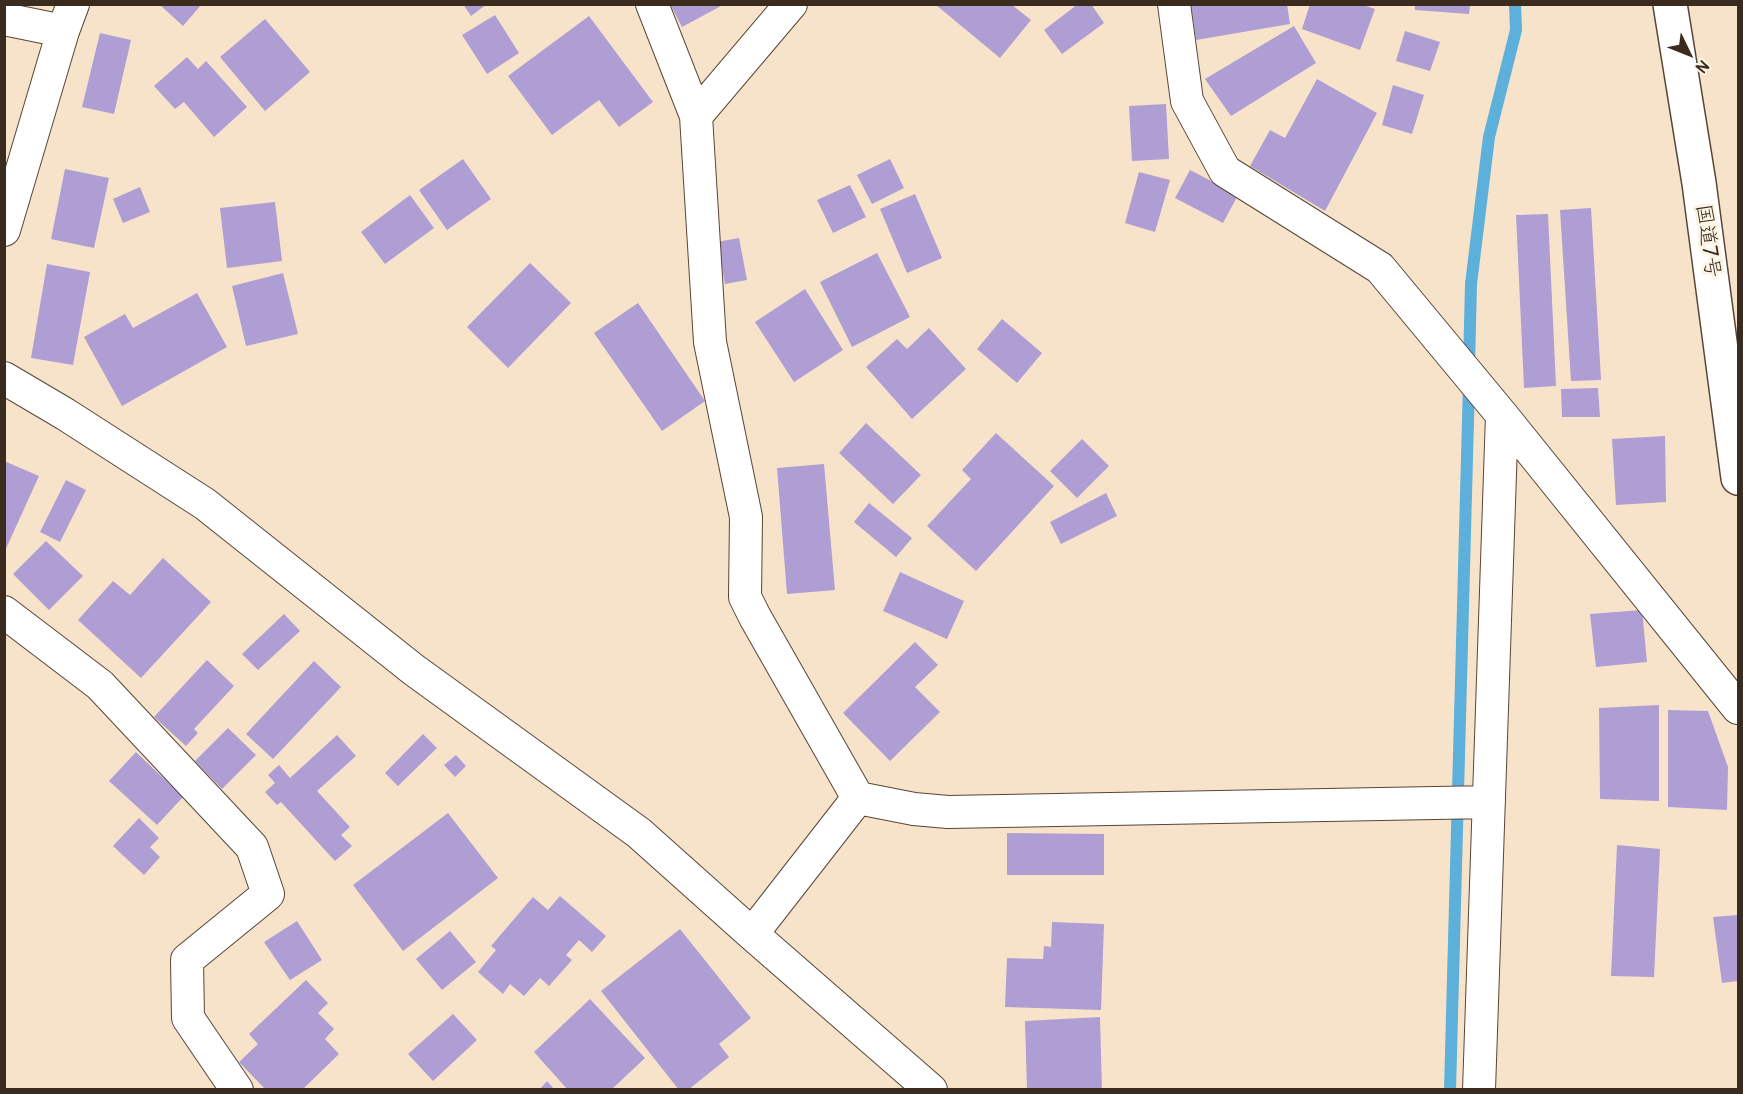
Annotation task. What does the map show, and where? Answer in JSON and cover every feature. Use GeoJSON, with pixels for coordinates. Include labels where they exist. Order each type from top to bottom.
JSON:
{"type":"FeatureCollection","features":[{"type":"Feature","properties":{"kind":"highway","name":"国道7号"},"geometry":{"type":"LineString","coordinates":[[1670,4],[1699,183],[1738,478]]}},
{"type":"Feature","properties":{"kind":"street"},"geometry":{"type":"LineString","coordinates":[[652,4],[696,116],[710,342],[746,517],[746,597],[858,798],[914,809],[948,812],[1489,802]]}},
{"type":"Feature","properties":{"kind":"street"},"geometry":{"type":"LineString","coordinates":[[696,116],[791,4]]}},
{"type":"Feature","properties":{"kind":"street"},"geometry":{"type":"LineString","coordinates":[[1174,4],[1187,101],[1225,171],[1380,268],[1502,414],[1738,708]]}},
{"type":"Feature","properties":{"kind":"street"},"geometry":{"type":"LineString","coordinates":[[4,19],[68,18],[4,230]]}},
{"type":"Feature","properties":{"kind":"street"},"geometry":{"type":"LineString","coordinates":[[4,378],[65,414],[205,504],[414,670],[639,833],[931,1089]]}},
{"type":"Feature","properties":{"kind":"street"},"geometry":{"type":"LineString","coordinates":[[1479,1089],[1502,414]]}},
{"type":"Feature","properties":{"kind":"street"},"geometry":{"type":"LineString","coordinates":[[4,612],[100,685],[252,847],[268,894],[187,960],[188,1018],[237,1089]]}},
{"type":"Feature","properties":{"kind":"street"},"geometry":{"type":"LineString","coordinates":[[752,934],[858,798]]}},
{"type":"Feature","properties":{"kind":"building"},"geometry":{"type":"Polygon","coordinates":[[[159,4],[202,4],[183,26],[159,4]]]}},
{"type":"Feature","properties":{"kind":"building"},"geometry":{"type":"Polygon","coordinates":[[[463,4],[487,4],[471,16],[463,4]]]}},
{"type":"Feature","properties":{"kind":"building"},"geometry":{"type":"Polygon","coordinates":[[[670,4],[721,4],[721,6],[682,27],[670,4]]]}},
{"type":"Feature","properties":{"kind":"building"},"geometry":{"type":"Polygon","coordinates":[[[1078,4],[1091,4],[1104,23],[1062,54],[1044,30],[1078,4]]]}},
{"type":"Feature","properties":{"kind":"building"},"geometry":{"type":"Polygon","coordinates":[[[1191,4],[1287,4],[1290,24],[1196,40],[1191,4]]]}},
{"type":"Feature","properties":{"kind":"building"},"geometry":{"type":"Polygon","coordinates":[[[1310,4],[1360,4],[1375,9],[1360,50],[1302,29],[1310,4]]]}},
{"type":"Feature","properties":{"kind":"building"},"geometry":{"type":"Polygon","coordinates":[[[1415,4],[1470,4],[1469,14],[1415,10],[1415,4]]]}},
{"type":"Feature","properties":{"kind":"building"},"geometry":{"type":"Polygon","coordinates":[[[936,5],[1012,5],[1031,20],[1000,58],[936,5]]]}},
{"type":"Feature","properties":{"kind":"building"},"geometry":{"type":"Polygon","coordinates":[[[495,15],[519,53],[487,74],[462,35],[495,15]]]}},
{"type":"Feature","properties":{"kind":"building"},"geometry":{"type":"Polygon","coordinates":[[[589,16],[653,102],[619,127],[599,100],[552,135],[508,76],[589,16]]]}},
{"type":"Feature","properties":{"kind":"building"},"geometry":{"type":"Polygon","coordinates":[[[265,19],[310,72],[265,111],[220,57],[265,19]]]}},
{"type":"Feature","properties":{"kind":"building"},"geometry":{"type":"Polygon","coordinates":[[[1294,26],[1316,63],[1231,116],[1205,79],[1294,26]]]}},
{"type":"Feature","properties":{"kind":"building"},"geometry":{"type":"Polygon","coordinates":[[[1405,31],[1440,42],[1430,71],[1396,61],[1405,31]]]}},
{"type":"Feature","properties":{"kind":"building"},"geometry":{"type":"Polygon","coordinates":[[[100,33],[131,40],[114,114],[82,107],[100,33]]]}},
{"type":"Feature","properties":{"kind":"building"},"geometry":{"type":"Polygon","coordinates":[[[187,57],[198,69],[206,61],[247,107],[214,137],[184,102],[175,109],[154,86],[187,57]]]}},
{"type":"Feature","properties":{"kind":"building"},"geometry":{"type":"Polygon","coordinates":[[[1317,79],[1377,113],[1325,211],[1250,166],[1270,130],[1285,138],[1317,79]]]}},
{"type":"Feature","properties":{"kind":"building"},"geometry":{"type":"Polygon","coordinates":[[[1393,85],[1424,95],[1412,134],[1382,125],[1393,85]]]}},
{"type":"Feature","properties":{"kind":"building"},"geometry":{"type":"Polygon","coordinates":[[[1166,104],[1169,159],[1132,161],[1129,106],[1166,104]]]}},
{"type":"Feature","properties":{"kind":"building"},"geometry":{"type":"Polygon","coordinates":[[[463,159],[491,199],[447,230],[419,190],[463,159]]]}},
{"type":"Feature","properties":{"kind":"building"},"geometry":{"type":"Polygon","coordinates":[[[890,159],[904,188],[872,204],[857,175],[890,159]]]}},
{"type":"Feature","properties":{"kind":"building"},"geometry":{"type":"Polygon","coordinates":[[[65,169],[109,178],[94,248],[51,239],[65,169]]]}},
{"type":"Feature","properties":{"kind":"building"},"geometry":{"type":"Polygon","coordinates":[[[1190,170],[1238,195],[1223,223],[1175,198],[1190,170]]]}},
{"type":"Feature","properties":{"kind":"building"},"geometry":{"type":"Polygon","coordinates":[[[1139,172],[1170,180],[1155,232],[1125,223],[1139,172]]]}},
{"type":"Feature","properties":{"kind":"building"},"geometry":{"type":"Polygon","coordinates":[[[850,185],[866,217],[833,233],[817,200],[850,185]]]}},
{"type":"Feature","properties":{"kind":"building"},"geometry":{"type":"Polygon","coordinates":[[[140,187],[150,212],[123,223],[113,199],[140,187]]]}},
{"type":"Feature","properties":{"kind":"building"},"geometry":{"type":"Polygon","coordinates":[[[915,194],[942,258],[907,273],[880,209],[915,194]]]}},
{"type":"Feature","properties":{"kind":"building"},"geometry":{"type":"Polygon","coordinates":[[[410,195],[434,228],[385,264],[361,232],[410,195]]]}},
{"type":"Feature","properties":{"kind":"building"},"geometry":{"type":"Polygon","coordinates":[[[275,202],[282,261],[227,268],[220,208],[275,202]]]}},
{"type":"Feature","properties":{"kind":"building"},"geometry":{"type":"Polygon","coordinates":[[[1591,208],[1601,380],[1571,381],[1560,210],[1591,208]]]}},
{"type":"Feature","properties":{"kind":"building"},"geometry":{"type":"Polygon","coordinates":[[[1548,214],[1556,386],[1524,388],[1516,215],[1548,214]]]}},
{"type":"Feature","properties":{"kind":"building"},"geometry":{"type":"Polygon","coordinates":[[[739,238],[747,280],[725,284],[717,242],[739,238]]]}},
{"type":"Feature","properties":{"kind":"building"},"geometry":{"type":"Polygon","coordinates":[[[877,253],[910,317],[852,347],[820,282],[877,253]]]}},
{"type":"Feature","properties":{"kind":"building"},"geometry":{"type":"Polygon","coordinates":[[[530,263],[571,303],[508,368],[467,327],[530,263]]]}},
{"type":"Feature","properties":{"kind":"building"},"geometry":{"type":"Polygon","coordinates":[[[47,264],[90,272],[73,365],[31,358],[47,264]]]}},
{"type":"Feature","properties":{"kind":"building"},"geometry":{"type":"Polygon","coordinates":[[[283,273],[298,334],[246,346],[232,286],[283,273]]]}},
{"type":"Feature","properties":{"kind":"building"},"geometry":{"type":"Polygon","coordinates":[[[805,289],[843,350],[794,382],[755,322],[805,289]]]}},
{"type":"Feature","properties":{"kind":"building"},"geometry":{"type":"Polygon","coordinates":[[[197,293],[227,347],[122,406],[84,337],[125,314],[133,328],[197,293]]]}},
{"type":"Feature","properties":{"kind":"building"},"geometry":{"type":"Polygon","coordinates":[[[638,303],[705,401],[662,431],[594,333],[638,303]]]}},
{"type":"Feature","properties":{"kind":"building"},"geometry":{"type":"Polygon","coordinates":[[[1002,319],[1042,353],[1017,383],[977,349],[1002,319]]]}},
{"type":"Feature","properties":{"kind":"building"},"geometry":{"type":"Polygon","coordinates":[[[929,328],[966,369],[912,419],[866,367],[897,339],[907,349],[929,328]]]}},
{"type":"Feature","properties":{"kind":"building"},"geometry":{"type":"Polygon","coordinates":[[[1598,388],[1600,417],[1562,417],[1561,389],[1598,388]]]}},
{"type":"Feature","properties":{"kind":"building"},"geometry":{"type":"Polygon","coordinates":[[[866,423],[921,475],[893,504],[839,453],[866,423]]]}},
{"type":"Feature","properties":{"kind":"building"},"geometry":{"type":"Polygon","coordinates":[[[996,433],[1054,486],[976,571],[927,526],[971,479],[962,470],[996,433]]]}},
{"type":"Feature","properties":{"kind":"building"},"geometry":{"type":"Polygon","coordinates":[[[1665,436],[1666,502],[1616,505],[1612,439],[1665,436]]]}},
{"type":"Feature","properties":{"kind":"building"},"geometry":{"type":"Polygon","coordinates":[[[1082,439],[1109,466],[1077,498],[1050,471],[1082,439]]]}},
{"type":"Feature","properties":{"kind":"building"},"geometry":{"type":"Polygon","coordinates":[[[4,461],[39,476],[4,553],[4,461]]]}},
{"type":"Feature","properties":{"kind":"building"},"geometry":{"type":"Polygon","coordinates":[[[824,464],[835,590],[787,594],[777,468],[824,464]]]}},
{"type":"Feature","properties":{"kind":"building"},"geometry":{"type":"Polygon","coordinates":[[[66,480],[86,490],[60,542],[40,532],[66,480]]]}},
{"type":"Feature","properties":{"kind":"building"},"geometry":{"type":"Polygon","coordinates":[[[1106,493],[1117,516],[1061,544],[1050,522],[1106,493]]]}},
{"type":"Feature","properties":{"kind":"building"},"geometry":{"type":"Polygon","coordinates":[[[869,503],[912,538],[896,557],[854,522],[869,503]]]}},
{"type":"Feature","properties":{"kind":"building"},"geometry":{"type":"Polygon","coordinates":[[[46,541],[83,576],[49,610],[13,574],[46,541]]]}},
{"type":"Feature","properties":{"kind":"building"},"geometry":{"type":"Polygon","coordinates":[[[163,558],[211,602],[141,678],[78,620],[113,581],[130,595],[163,558]]]}},
{"type":"Feature","properties":{"kind":"building"},"geometry":{"type":"Polygon","coordinates":[[[900,572],[964,601],[947,639],[883,611],[900,572]]]}},
{"type":"Feature","properties":{"kind":"building"},"geometry":{"type":"Polygon","coordinates":[[[1642,610],[1647,662],[1596,667],[1590,614],[1642,610]]]}},
{"type":"Feature","properties":{"kind":"building"},"geometry":{"type":"Polygon","coordinates":[[[284,614],[300,631],[258,670],[242,654],[284,614]]]}},
{"type":"Feature","properties":{"kind":"building"},"geometry":{"type":"Polygon","coordinates":[[[915,642],[938,665],[915,687],[940,712],[890,761],[843,713],[915,642]]]}},
{"type":"Feature","properties":{"kind":"building"},"geometry":{"type":"Polygon","coordinates":[[[207,660],[234,686],[194,729],[198,733],[186,746],[154,717],[207,660]]]}},
{"type":"Feature","properties":{"kind":"building"},"geometry":{"type":"Polygon","coordinates":[[[314,661],[341,687],[273,759],[246,734],[314,661]]]}},
{"type":"Feature","properties":{"kind":"building"},"geometry":{"type":"Polygon","coordinates":[[[1659,705],[1659,801],[1600,799],[1599,708],[1659,705]]]}},
{"type":"Feature","properties":{"kind":"building"},"geometry":{"type":"Polygon","coordinates":[[[1668,710],[1708,711],[1728,767],[1727,810],[1668,807],[1668,710]]]}},
{"type":"Feature","properties":{"kind":"building"},"geometry":{"type":"Polygon","coordinates":[[[228,728],[256,755],[222,789],[195,761],[228,728]]]}},
{"type":"Feature","properties":{"kind":"building"},"geometry":{"type":"Polygon","coordinates":[[[423,734],[437,748],[398,786],[385,773],[423,734]]]}},
{"type":"Feature","properties":{"kind":"building"},"geometry":{"type":"Polygon","coordinates":[[[337,735],[356,756],[317,791],[350,827],[341,835],[352,846],[335,861],[281,802],[277,805],[265,792],[275,783],[268,775],[279,765],[290,778],[337,735]]]}},
{"type":"Feature","properties":{"kind":"building"},"geometry":{"type":"Polygon","coordinates":[[[136,752],[183,797],[157,825],[109,781],[136,752]]]}},
{"type":"Feature","properties":{"kind":"building"},"geometry":{"type":"Polygon","coordinates":[[[456,755],[466,766],[455,777],[444,765],[456,755]]]}},
{"type":"Feature","properties":{"kind":"building"},"geometry":{"type":"Polygon","coordinates":[[[448,813],[498,878],[403,951],[353,885],[448,813]]]}},
{"type":"Feature","properties":{"kind":"building"},"geometry":{"type":"Polygon","coordinates":[[[139,818],[159,838],[150,847],[160,857],[144,875],[113,846],[139,818]]]}},
{"type":"Feature","properties":{"kind":"building"},"geometry":{"type":"Polygon","coordinates":[[[1007,833],[1104,834],[1104,875],[1007,875],[1007,833]]]}},
{"type":"Feature","properties":{"kind":"building"},"geometry":{"type":"Polygon","coordinates":[[[1617,845],[1660,849],[1654,977],[1611,976],[1617,845]]]}},
{"type":"Feature","properties":{"kind":"building"},"geometry":{"type":"Polygon","coordinates":[[[560,896],[606,936],[592,952],[579,940],[566,955],[572,960],[549,986],[540,978],[524,996],[510,984],[503,994],[478,972],[496,950],[491,946],[533,897],[548,910],[560,896]]]}},
{"type":"Feature","properties":{"kind":"building"},"geometry":{"type":"Polygon","coordinates":[[[1738,915],[1738,981],[1722,983],[1713,917],[1738,915]]]}},
{"type":"Feature","properties":{"kind":"building"},"geometry":{"type":"Polygon","coordinates":[[[297,921],[322,960],[290,980],[264,942],[297,921]]]}},
{"type":"Feature","properties":{"kind":"building"},"geometry":{"type":"Polygon","coordinates":[[[1052,922],[1104,924],[1101,1010],[1005,1007],[1007,958],[1043,959],[1044,946],[1051,947],[1052,922]]]}},
{"type":"Feature","properties":{"kind":"building"},"geometry":{"type":"Polygon","coordinates":[[[680,929],[751,1018],[719,1044],[729,1057],[688,1090],[679,1090],[601,991],[680,929]]]}},
{"type":"Feature","properties":{"kind":"building"},"geometry":{"type":"Polygon","coordinates":[[[450,931],[476,962],[442,990],[416,959],[450,931]]]}},
{"type":"Feature","properties":{"kind":"building"},"geometry":{"type":"Polygon","coordinates":[[[306,980],[328,1003],[318,1013],[334,1029],[325,1039],[339,1054],[302,1090],[266,1090],[239,1062],[258,1044],[249,1034],[306,980]]]}},
{"type":"Feature","properties":{"kind":"building"},"geometry":{"type":"Polygon","coordinates":[[[590,999],[645,1058],[611,1090],[568,1090],[534,1052],[590,999]]]}},
{"type":"Feature","properties":{"kind":"building"},"geometry":{"type":"Polygon","coordinates":[[[453,1014],[477,1040],[433,1081],[408,1054],[453,1014]]]}},
{"type":"Feature","properties":{"kind":"building"},"geometry":{"type":"Polygon","coordinates":[[[1100,1017],[1102,1090],[1027,1090],[1025,1021],[1100,1017]]]}},
{"type":"Feature","properties":{"kind":"building"},"geometry":{"type":"Polygon","coordinates":[[[547,1081],[555,1090],[539,1090],[547,1081]]]}},
{"type":"Feature","properties":{"kind":"waterway"},"geometry":{"type":"LineString","coordinates":[[1469,366],[1471,284],[1489,137],[1516,30],[1515,4]]}},
{"type":"Feature","properties":{"kind":"waterway"},"geometry":{"type":"LineString","coordinates":[[1450,1090],[1469,383]]}}]}
